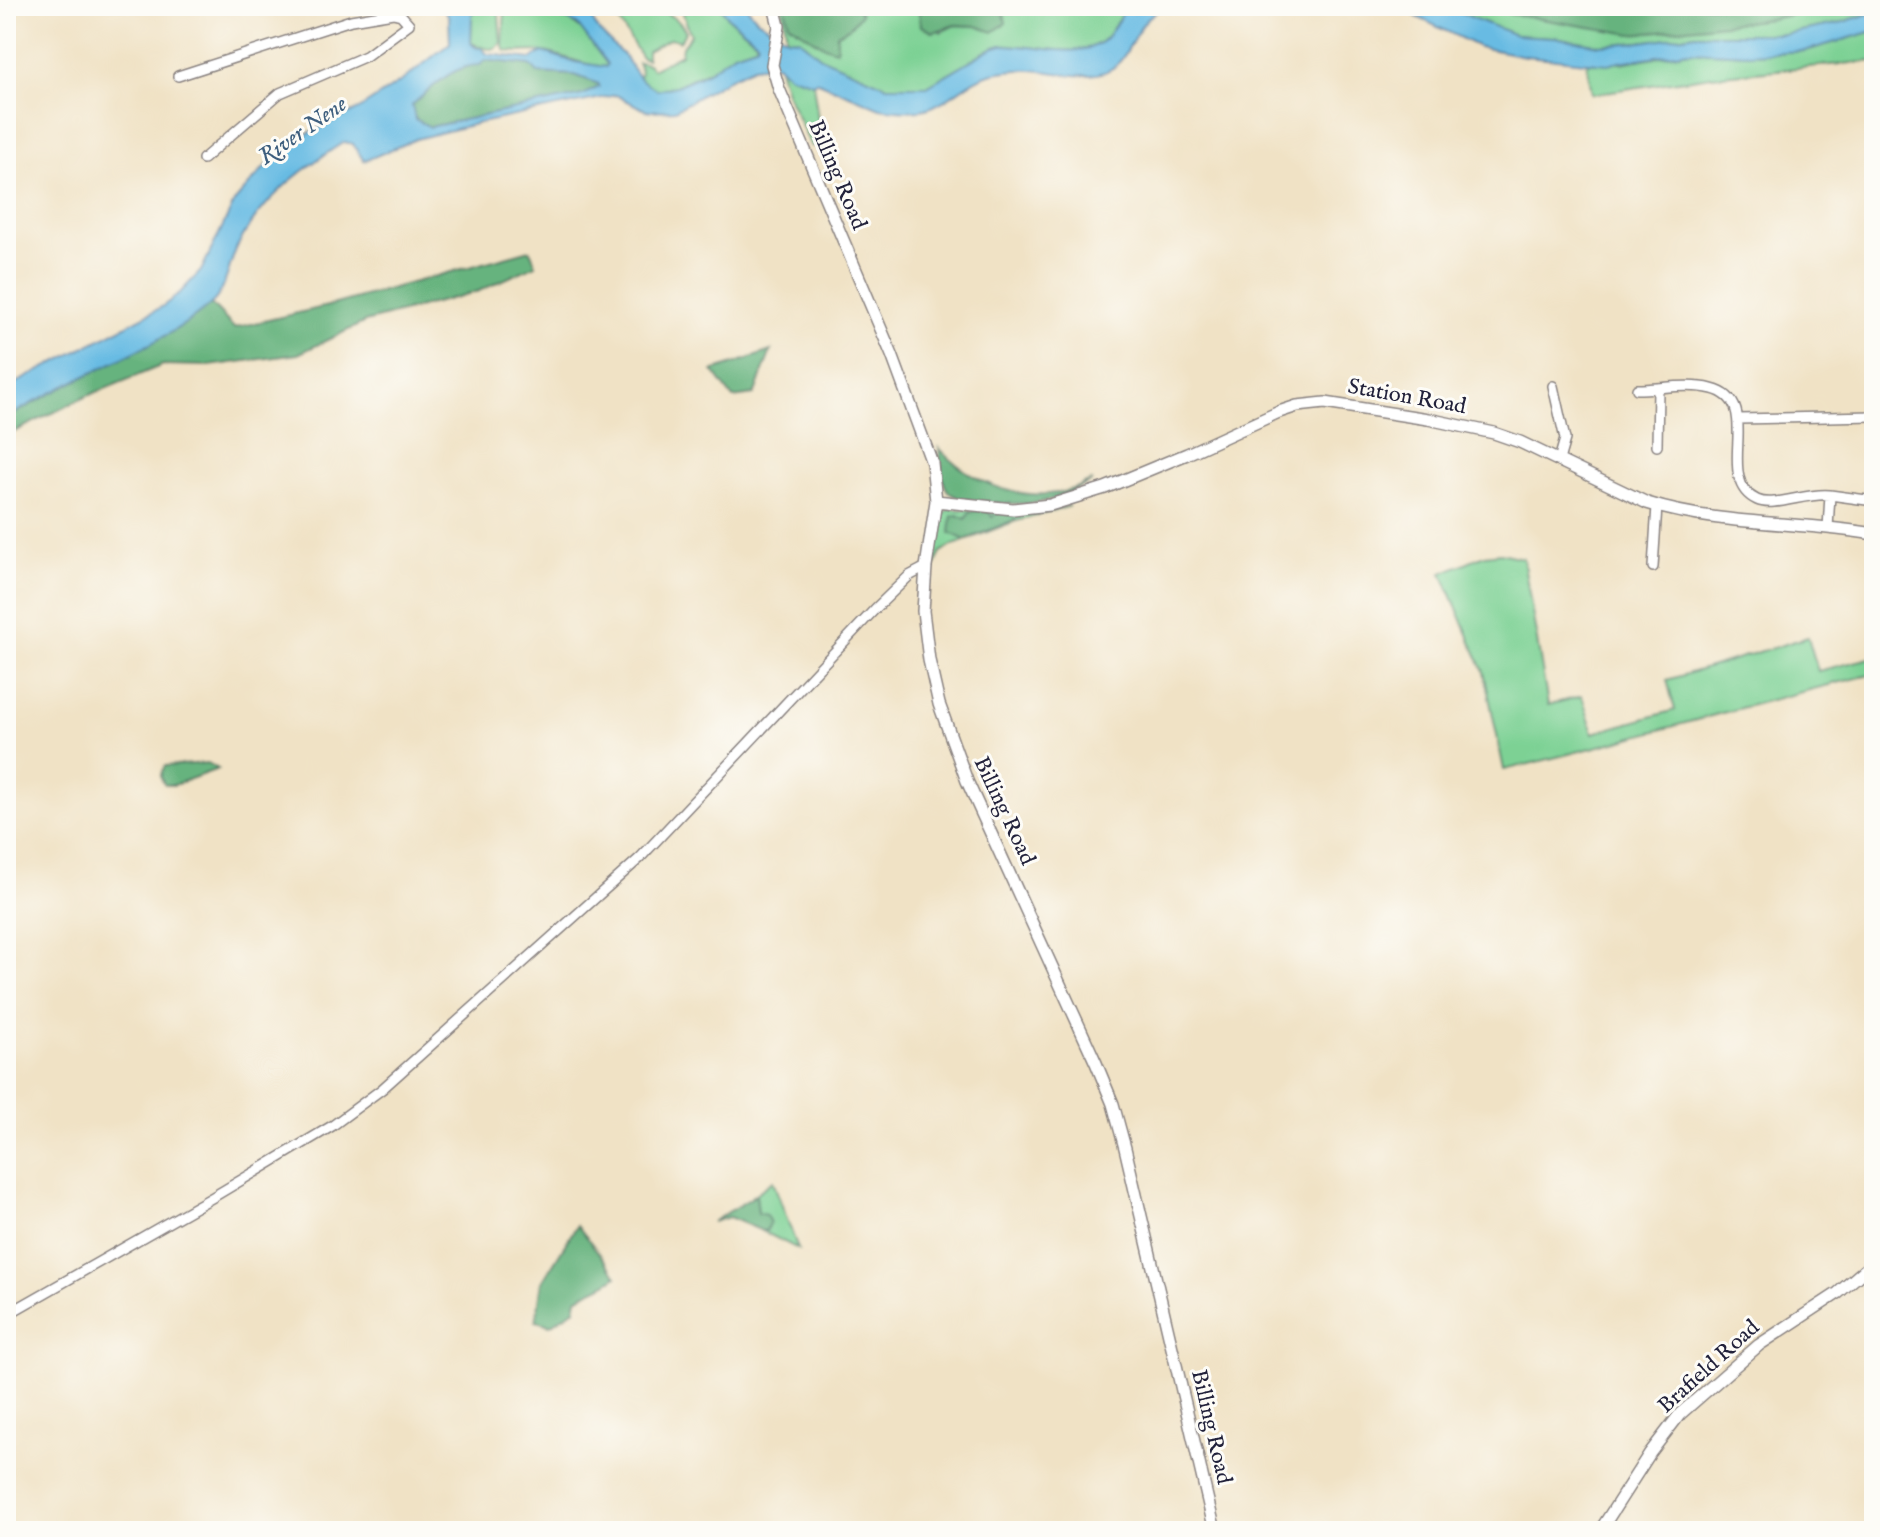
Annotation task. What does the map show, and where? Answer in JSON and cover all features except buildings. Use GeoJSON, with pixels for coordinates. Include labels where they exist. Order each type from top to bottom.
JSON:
{"type":"FeatureCollection","features":[{"type":"Feature","properties":{"kind":"street","name":"Billing Road"},"geometry":{"type":"LineString","coordinates":[[774,6],[779,26],[772,65],[920,424],[934,471],[936,501],[923,589],[925,634],[939,704],[967,781],[1049,955],[1113,1104],[1215,1531]]}},
{"type":"Feature","properties":{"kind":"street"},"geometry":{"type":"LineString","coordinates":[[178,76],[351,20],[393,13],[401,15],[409,24],[366,56],[280,93],[203,159]]}},
{"type":"Feature","properties":{"kind":"street"},"geometry":{"type":"LineString","coordinates":[[1553,386],[1565,439],[1559,460]]}},
{"type":"Feature","properties":{"kind":"street"},"geometry":{"type":"LineString","coordinates":[[1637,389],[1702,387],[1719,391],[1729,399],[1739,419],[1737,473],[1749,495],[1759,501],[1809,494],[1874,501]]}},
{"type":"Feature","properties":{"kind":"street"},"geometry":{"type":"LineString","coordinates":[[1657,446],[1658,389]]}},
{"type":"Feature","properties":{"kind":"street","name":"Station Road"},"geometry":{"type":"LineString","coordinates":[[936,501],[1013,509],[1050,505],[1105,488],[1279,412],[1310,404],[1345,406],[1462,425],[1520,442],[1657,506],[1696,515],[1874,534]]}},
{"type":"Feature","properties":{"kind":"street"},"geometry":{"type":"LineString","coordinates":[[1739,419],[1874,416]]}},
{"type":"Feature","properties":{"kind":"street"},"geometry":{"type":"LineString","coordinates":[[1828,417],[1828,428]]}},
{"type":"Feature","properties":{"kind":"street"},"geometry":{"type":"LineString","coordinates":[[1828,528],[1830,495]]}},
{"type":"Feature","properties":{"kind":"street"},"geometry":{"type":"LineString","coordinates":[[1653,567],[1657,506]]}},
{"type":"Feature","properties":{"kind":"street"},"geometry":{"type":"LineString","coordinates":[[6,1315],[332,1126],[382,1089],[566,928],[640,858],[875,609],[909,576],[926,567]]}},
{"type":"Feature","properties":{"kind":"street","name":"Brafield Road"},"geometry":{"type":"LineString","coordinates":[[1600,1531],[1650,1453],[1680,1414],[1759,1345],[1838,1293],[1874,1262]]}},
{"type":"Feature","properties":{"kind":"green space"},"geometry":{"type":"Polygon","coordinates":[[[479,6],[503,6],[499,14],[501,43],[495,48],[488,49],[471,43],[472,14],[479,6]]]}},
{"type":"Feature","properties":{"kind":"green space"},"geometry":{"type":"Polygon","coordinates":[[[505,6],[527,6],[543,15],[569,20],[582,30],[607,67],[544,52],[506,51],[503,46],[505,6]]]}},
{"type":"Feature","properties":{"kind":"green space"},"geometry":{"type":"Polygon","coordinates":[[[618,6],[665,13],[686,31],[680,41],[671,38],[647,51],[647,59],[642,58],[619,21],[622,14],[618,6]]]}},
{"type":"Feature","properties":{"kind":"green space"},"geometry":{"type":"Polygon","coordinates":[[[720,6],[758,43],[676,86],[656,90],[638,77],[641,73],[638,62],[648,64],[652,69],[681,54],[682,46],[691,35],[683,14],[685,7],[720,6]]]}},
{"type":"Feature","properties":{"kind":"green space"},"geometry":{"type":"Polygon","coordinates":[[[779,6],[785,6],[789,24],[819,43],[837,49],[837,34],[850,27],[860,14],[856,6],[918,6],[918,11],[941,32],[955,25],[976,26],[1003,10],[997,6],[1127,6],[1106,38],[1096,45],[1084,49],[1057,50],[1002,45],[927,86],[904,88],[887,86],[822,58],[799,39],[787,38],[782,7],[779,6]]]}},
{"type":"Feature","properties":{"kind":"green space"},"geometry":{"type":"Polygon","coordinates":[[[785,6],[856,6],[861,14],[850,27],[837,34],[837,50],[819,43],[789,24],[785,6]]]}},
{"type":"Feature","properties":{"kind":"green space"},"geometry":{"type":"Polygon","coordinates":[[[918,6],[997,6],[1003,10],[1006,23],[993,32],[976,26],[955,25],[933,32],[921,26],[918,6]]]}},
{"type":"Feature","properties":{"kind":"green space"},"geometry":{"type":"Polygon","coordinates":[[[1443,6],[1874,6],[1874,12],[1837,24],[1785,34],[1697,34],[1600,45],[1554,37],[1516,35],[1443,6]]]}},
{"type":"Feature","properties":{"kind":"green space"},"geometry":{"type":"Polygon","coordinates":[[[1528,6],[1833,6],[1771,19],[1632,34],[1510,14],[1528,6]]]}},
{"type":"Feature","properties":{"kind":"green space"},"geometry":{"type":"Polygon","coordinates":[[[1874,31],[1874,61],[1711,76],[1592,94],[1587,63],[1621,63],[1689,51],[1749,54],[1805,51],[1874,31]]]}},
{"type":"Feature","properties":{"kind":"green space"},"geometry":{"type":"Polygon","coordinates":[[[485,60],[531,65],[538,73],[575,75],[599,84],[599,87],[583,95],[429,127],[416,119],[412,105],[435,85],[460,68],[485,60]]]}},
{"type":"Feature","properties":{"kind":"green space"},"geometry":{"type":"Polygon","coordinates":[[[778,64],[788,75],[813,83],[822,147],[811,146],[786,92],[778,64]]]}},
{"type":"Feature","properties":{"kind":"green space"},"geometry":{"type":"Polygon","coordinates":[[[530,250],[536,265],[479,291],[365,322],[298,354],[209,366],[163,365],[85,397],[6,436],[6,418],[144,347],[211,304],[234,328],[332,305],[530,250]]]}},
{"type":"Feature","properties":{"kind":"green space"},"geometry":{"type":"Polygon","coordinates":[[[771,351],[754,395],[733,398],[713,371],[771,351]]]}},
{"type":"Feature","properties":{"kind":"green space"},"geometry":{"type":"Polygon","coordinates":[[[939,448],[964,470],[1007,490],[1057,493],[1092,481],[1060,496],[1040,502],[964,499],[948,491],[945,486],[939,448]]]}},
{"type":"Feature","properties":{"kind":"green space"},"geometry":{"type":"Polygon","coordinates":[[[1070,506],[1013,522],[954,545],[941,552],[932,573],[936,530],[949,509],[1025,513],[1070,506]]]}},
{"type":"Feature","properties":{"kind":"green space"},"geometry":{"type":"Polygon","coordinates":[[[976,510],[989,512],[992,517],[998,512],[1013,514],[1015,520],[965,540],[950,533],[952,516],[966,519],[969,513],[976,510]]]}},
{"type":"Feature","properties":{"kind":"green space"},"geometry":{"type":"Polygon","coordinates":[[[1500,553],[1523,558],[1548,705],[1582,696],[1593,733],[1675,710],[1667,680],[1808,637],[1818,671],[1874,657],[1874,674],[1504,770],[1484,672],[1442,573],[1484,555],[1500,553]]]}},
{"type":"Feature","properties":{"kind":"green space"},"geometry":{"type":"Polygon","coordinates":[[[208,763],[218,769],[174,785],[165,785],[162,780],[165,766],[208,763]]]}},
{"type":"Feature","properties":{"kind":"green space"},"geometry":{"type":"Polygon","coordinates":[[[773,1181],[798,1249],[762,1231],[767,1230],[758,1213],[756,1196],[751,1197],[773,1181]]]}},
{"type":"Feature","properties":{"kind":"green space"},"geometry":{"type":"Polygon","coordinates":[[[756,1195],[758,1213],[766,1215],[770,1223],[767,1230],[762,1231],[729,1217],[712,1222],[756,1195]]]}},
{"type":"Feature","properties":{"kind":"green space"},"geometry":{"type":"Polygon","coordinates":[[[577,1225],[617,1276],[577,1298],[575,1309],[550,1325],[536,1321],[542,1282],[577,1225]]]}},
{"type":"Feature","properties":{"kind":"water"},"geometry":{"type":"Polygon","coordinates":[[[442,6],[479,6],[472,14],[471,43],[487,54],[531,59],[543,52],[606,67],[607,64],[577,24],[561,17],[543,15],[527,6],[561,6],[565,9],[566,6],[591,6],[599,31],[623,55],[640,79],[657,90],[676,86],[706,73],[734,53],[756,46],[758,42],[728,17],[720,6],[746,6],[757,19],[787,38],[799,39],[822,58],[887,86],[927,86],[992,48],[1014,45],[1057,50],[1084,49],[1106,38],[1127,6],[1167,6],[1146,20],[1119,63],[1102,73],[1082,75],[1012,70],[994,73],[977,79],[923,110],[880,108],[816,81],[813,83],[788,75],[777,64],[753,67],[675,110],[647,111],[616,95],[416,139],[364,161],[353,144],[344,142],[297,175],[258,214],[237,247],[221,291],[200,313],[150,344],[6,418],[6,388],[160,308],[178,295],[201,271],[235,201],[264,168],[296,139],[359,109],[450,43],[449,17],[442,6]],[[485,60],[480,65],[451,73],[412,105],[415,119],[430,127],[583,95],[599,87],[599,84],[575,75],[538,73],[530,65],[485,60]]]}},
{"type":"Feature","properties":{"kind":"water"},"geometry":{"type":"Polygon","coordinates":[[[1401,6],[1443,6],[1516,35],[1554,37],[1600,45],[1697,34],[1785,34],[1837,24],[1874,12],[1874,31],[1805,51],[1749,54],[1689,51],[1607,64],[1525,56],[1479,47],[1401,6]]]}},
{"type":"Feature","properties":{"kind":"water label","name":"River Nene"},"geometry":{"type":"Point","coordinates":[303,131]}}]}
